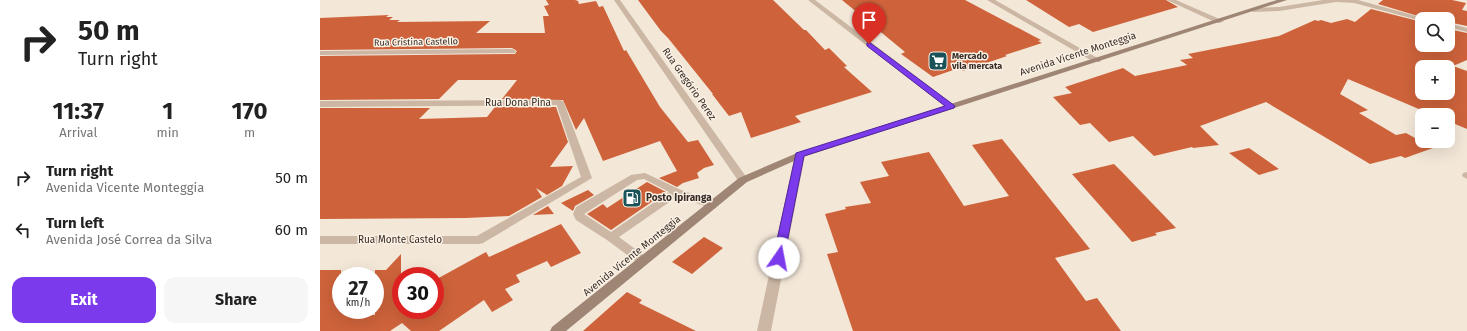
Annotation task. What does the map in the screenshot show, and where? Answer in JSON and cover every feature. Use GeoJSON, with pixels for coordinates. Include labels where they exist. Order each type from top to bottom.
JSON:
{"type":"FeatureCollection","features":[{"type":"Feature","properties":{"kind":"main road","name":"Avenida Vicente Monteggia"},"geometry":{"type":"LineString","coordinates":[[557,331],[642,260],[743,180],[800,155],[1284,0]]}},
{"type":"Feature","properties":{"kind":"street","name":"Rua Gregório Perez"},"geometry":{"type":"LineString","coordinates":[[618,0],[743,180]]}},
{"type":"Feature","properties":{"kind":"street"},"geometry":{"type":"LineString","coordinates":[[811,0],[951,106]]}},
{"type":"Feature","properties":{"kind":"street"},"geometry":{"type":"LineString","coordinates":[[990,0],[1097,60]]}},
{"type":"Feature","properties":{"kind":"street"},"geometry":{"type":"LineString","coordinates":[[1170,0],[1220,21]]}},
{"type":"Feature","properties":{"kind":"street"},"geometry":{"type":"LineString","coordinates":[[1253,10],[1279,9],[1336,0],[1354,1],[1415,17]]}},
{"type":"Feature","properties":{"kind":"street"},"geometry":{"type":"LineString","coordinates":[[1455,27],[1467,30]]}},
{"type":"Feature","properties":{"kind":"street","name":"Rua Cristina Castello"},"geometry":{"type":"LineString","coordinates":[[320,53],[512,51]]}},
{"type":"Feature","properties":{"kind":"street","name":"Rua Dona Pina"},"geometry":{"type":"LineString","coordinates":[[320,104],[560,103],[587,178],[479,240]]}},
{"type":"Feature","properties":{"kind":"street"},"geometry":{"type":"LineString","coordinates":[[764,331],[800,155]]}},
{"type":"Feature","properties":{"kind":"street"},"geometry":{"type":"LineString","coordinates":[[642,260],[611,237],[580,217],[578,214],[580,210],[635,177],[645,176],[677,192],[712,205]]}},
{"type":"Feature","properties":{"kind":"street"},"geometry":{"type":"LineString","coordinates":[[611,237],[677,192]]}},
{"type":"Feature","properties":{"kind":"street","name":"Rua Monte Castelo"},"geometry":{"type":"LineString","coordinates":[[320,240],[479,240]]}},
{"type":"Feature","properties":{"kind":"building"},"geometry":{"type":"Polygon","coordinates":[[[546,0],[575,0],[578,1],[579,4],[596,1],[599,7],[603,6],[624,51],[626,50],[660,107],[688,142],[698,140],[714,165],[704,168],[697,173],[699,178],[683,183],[677,187],[659,178],[677,171],[660,141],[603,161],[584,118],[576,130],[563,100],[502,99],[517,80],[458,80],[439,99],[320,100],[320,56],[515,54],[517,51],[512,48],[320,50],[320,18],[389,15],[386,17],[393,17],[389,20],[400,20],[397,22],[490,21],[476,33],[545,33],[543,16],[549,16],[544,6],[549,5],[546,0]]]}},
{"type":"Feature","properties":{"kind":"building"},"geometry":{"type":"Polygon","coordinates":[[[638,0],[773,0],[804,30],[806,30],[825,50],[829,48],[847,66],[844,67],[872,92],[795,116],[801,122],[751,138],[741,112],[729,116],[638,0]]]}},
{"type":"Feature","properties":{"kind":"building"},"geometry":{"type":"Polygon","coordinates":[[[842,0],[965,0],[1041,40],[1038,41],[1042,43],[963,71],[959,68],[933,77],[901,54],[905,52],[842,0]]]}},
{"type":"Feature","properties":{"kind":"building"},"geometry":{"type":"Polygon","coordinates":[[[1026,0],[1166,0],[1178,7],[1093,32],[1079,24],[1069,27],[1026,0]]]}},
{"type":"Feature","properties":{"kind":"building"},"geometry":{"type":"Polygon","coordinates":[[[1383,0],[1452,0],[1466,3],[1462,10],[1467,11],[1467,26],[1455,23],[1455,12],[1415,12],[1415,15],[1378,4],[1383,0]]]}},
{"type":"Feature","properties":{"kind":"building"},"geometry":{"type":"Polygon","coordinates":[[[1371,9],[1415,20],[1415,52],[1455,52],[1455,30],[1467,33],[1467,60],[1455,65],[1455,60],[1415,60],[1415,100],[1455,100],[1455,67],[1467,71],[1467,129],[1455,124],[1455,108],[1416,108],[1348,79],[1340,94],[1368,110],[1359,113],[1396,135],[1406,133],[1415,138],[1415,148],[1433,148],[1405,158],[1401,156],[1370,164],[1266,102],[1200,126],[1219,145],[1192,147],[1154,156],[1133,136],[1109,142],[1090,123],[1080,125],[1053,97],[1072,93],[1065,87],[1123,68],[1135,76],[1187,65],[1180,60],[1193,58],[1188,54],[1279,36],[1315,20],[1331,23],[1347,19],[1355,22],[1371,9]]]}},
{"type":"Feature","properties":{"kind":"building"},"geometry":{"type":"Polygon","coordinates":[[[495,107],[556,107],[568,142],[550,167],[573,166],[562,186],[547,195],[536,188],[542,197],[509,216],[466,218],[320,219],[320,108],[430,108],[419,119],[487,117],[495,107]]]}},
{"type":"Feature","properties":{"kind":"building"},"geometry":{"type":"Polygon","coordinates":[[[1002,139],[1090,249],[1055,258],[1086,301],[1097,298],[1121,331],[853,331],[827,254],[838,252],[825,214],[846,209],[845,207],[871,203],[860,182],[889,176],[881,162],[929,152],[964,206],[1009,196],[972,145],[1002,139]]]}},
{"type":"Feature","properties":{"kind":"building"},"geometry":{"type":"Polygon","coordinates":[[[1249,148],[1279,169],[1259,175],[1229,153],[1249,148]]]}},
{"type":"Feature","properties":{"kind":"building"},"geometry":{"type":"Polygon","coordinates":[[[1114,164],[1176,228],[1155,233],[1157,235],[1132,242],[1072,174],[1114,164]]]}},
{"type":"Feature","properties":{"kind":"building"},"geometry":{"type":"Polygon","coordinates":[[[647,182],[666,192],[611,230],[587,214],[603,204],[607,208],[647,182]]]}},
{"type":"Feature","properties":{"kind":"building"},"geometry":{"type":"Polygon","coordinates":[[[588,190],[594,195],[575,206],[573,211],[561,203],[588,190]]]}},
{"type":"Feature","properties":{"kind":"building"},"geometry":{"type":"Polygon","coordinates":[[[548,206],[554,214],[533,215],[548,206]]]}},
{"type":"Feature","properties":{"kind":"building"},"geometry":{"type":"Polygon","coordinates":[[[561,224],[581,253],[551,267],[547,261],[516,275],[520,282],[505,289],[513,300],[492,312],[484,300],[439,331],[411,331],[402,323],[390,331],[320,331],[320,270],[332,270],[332,319],[384,319],[384,270],[386,270],[401,254],[401,267],[392,267],[392,319],[444,319],[444,275],[486,252],[489,257],[561,224]]]}},
{"type":"Feature","properties":{"kind":"building"},"geometry":{"type":"Polygon","coordinates":[[[704,237],[723,248],[692,274],[672,262],[704,237]]]}},
{"type":"Feature","properties":{"kind":"building"},"geometry":{"type":"Polygon","coordinates":[[[627,292],[642,300],[639,303],[696,331],[583,331],[627,292]]]}},
{"type":"Feature","properties":{"kind":"place","name":"Mercado vila mercata"},"geometry":{"type":"Point","coordinates":[938,61]}},
{"type":"Feature","properties":{"kind":"place","name":"Posto Ipiranga"},"geometry":{"type":"Point","coordinates":[632,198]}},
{"type":"Feature","properties":{"kind":"route"},"geometry":{"type":"LineString","coordinates":[[779,258],[800,155],[951,106],[869,44]]}}]}
